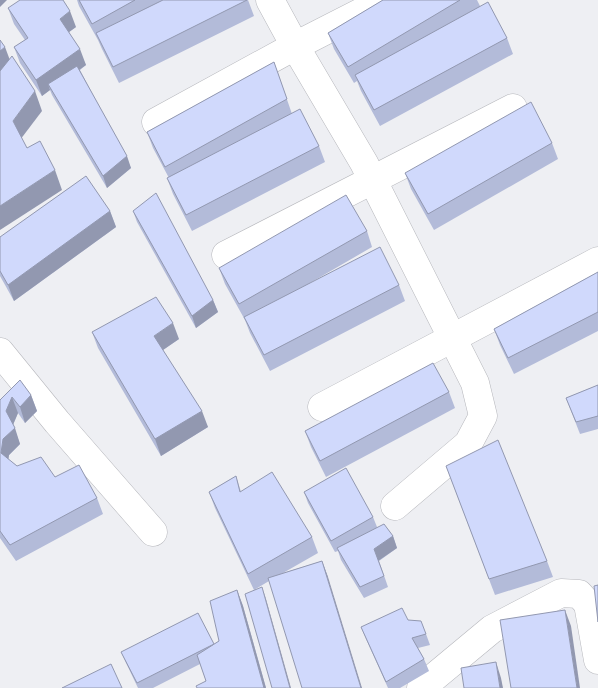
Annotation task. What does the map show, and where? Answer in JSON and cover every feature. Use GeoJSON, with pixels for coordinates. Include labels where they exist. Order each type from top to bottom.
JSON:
{"type":"FeatureCollection","features":[{"type":"Feature","properties":{"kind":"street"},"geometry":{"type":"LineString","coordinates":[[270,0],[372,180],[475,383],[483,416],[468,444],[395,506]]}},
{"type":"Feature","properties":{"kind":"street"},"geometry":{"type":"LineString","coordinates":[[156,122],[295,46],[385,0]]}},
{"type":"Feature","properties":{"kind":"street"},"geometry":{"type":"LineString","coordinates":[[226,255],[513,108]]}},
{"type":"Feature","properties":{"kind":"street"},"geometry":{"type":"LineString","coordinates":[[322,407],[598,261]]}},
{"type":"Feature","properties":{"kind":"street"},"geometry":{"type":"LineString","coordinates":[[0,352],[57,422],[153,532]]}},
{"type":"Feature","properties":{"kind":"street"},"geometry":{"type":"LineString","coordinates":[[421,688],[492,629],[561,594],[579,594],[588,604],[598,660]]}},
{"type":"Feature","properties":{"kind":"building"},"geometry":{"type":"Polygon","coordinates":[[[20,0],[63,0],[70,11],[60,19],[80,49],[36,80],[14,47],[28,38],[8,8],[20,0]]]}},
{"type":"Feature","properties":{"kind":"building"},"geometry":{"type":"Polygon","coordinates":[[[79,0],[135,0],[92,24],[79,0]]]}},
{"type":"Feature","properties":{"kind":"building"},"geometry":{"type":"Polygon","coordinates":[[[163,0],[247,0],[113,67],[96,33],[163,0]]]}},
{"type":"Feature","properties":{"kind":"building"},"geometry":{"type":"Polygon","coordinates":[[[383,0],[460,0],[348,67],[328,33],[383,0]]]}},
{"type":"Feature","properties":{"kind":"building"},"geometry":{"type":"Polygon","coordinates":[[[488,2],[507,38],[374,110],[355,75],[488,2]]]}},
{"type":"Feature","properties":{"kind":"building"},"geometry":{"type":"Polygon","coordinates":[[[0,40],[5,47],[0,51],[0,40]]]}},
{"type":"Feature","properties":{"kind":"building"},"geometry":{"type":"Polygon","coordinates":[[[12,56],[35,91],[13,121],[27,148],[40,141],[55,170],[0,206],[0,71],[12,56]]]}},
{"type":"Feature","properties":{"kind":"building"},"geometry":{"type":"Polygon","coordinates":[[[274,62],[287,99],[165,167],[147,132],[274,62]]]}},
{"type":"Feature","properties":{"kind":"building"},"geometry":{"type":"Polygon","coordinates":[[[77,66],[127,156],[103,176],[48,84],[77,66]]]}},
{"type":"Feature","properties":{"kind":"building"},"geometry":{"type":"Polygon","coordinates":[[[531,102],[552,143],[428,214],[405,173],[531,102]]]}},
{"type":"Feature","properties":{"kind":"building"},"geometry":{"type":"Polygon","coordinates":[[[300,109],[319,146],[186,215],[167,178],[300,109]]]}},
{"type":"Feature","properties":{"kind":"building"},"geometry":{"type":"Polygon","coordinates":[[[86,176],[110,211],[8,285],[0,271],[0,237],[86,176]]]}},
{"type":"Feature","properties":{"kind":"building"},"geometry":{"type":"Polygon","coordinates":[[[156,193],[213,300],[192,316],[133,211],[156,193]]]}},
{"type":"Feature","properties":{"kind":"building"},"geometry":{"type":"Polygon","coordinates":[[[346,195],[367,231],[239,304],[219,268],[346,195]]]}},
{"type":"Feature","properties":{"kind":"building"},"geometry":{"type":"Polygon","coordinates":[[[380,247],[399,285],[264,355],[244,317],[380,247]]]}},
{"type":"Feature","properties":{"kind":"building"},"geometry":{"type":"Polygon","coordinates":[[[598,272],[598,312],[508,358],[494,329],[598,272]]]}},
{"type":"Feature","properties":{"kind":"building"},"geometry":{"type":"Polygon","coordinates":[[[156,297],[173,323],[154,336],[202,411],[155,439],[92,332],[156,297]]]}},
{"type":"Feature","properties":{"kind":"building"},"geometry":{"type":"Polygon","coordinates":[[[433,363],[449,392],[320,461],[305,431],[433,363]]]}},
{"type":"Feature","properties":{"kind":"building"},"geometry":{"type":"Polygon","coordinates":[[[20,380],[31,395],[20,407],[12,397],[6,411],[15,428],[3,439],[1,453],[17,466],[41,457],[55,477],[79,465],[97,498],[10,545],[0,531],[0,400],[20,380]]]}},
{"type":"Feature","properties":{"kind":"building"},"geometry":{"type":"Polygon","coordinates":[[[598,385],[598,416],[576,422],[566,398],[598,385]]]}},
{"type":"Feature","properties":{"kind":"building"},"geometry":{"type":"Polygon","coordinates":[[[498,440],[547,561],[489,579],[446,466],[498,440]]]}},
{"type":"Feature","properties":{"kind":"building"},"geometry":{"type":"Polygon","coordinates":[[[346,468],[373,517],[331,541],[304,492],[346,468]]]}},
{"type":"Feature","properties":{"kind":"building"},"geometry":{"type":"Polygon","coordinates":[[[272,472],[312,537],[248,574],[209,492],[236,476],[240,492],[272,472]]]}},
{"type":"Feature","properties":{"kind":"building"},"geometry":{"type":"Polygon","coordinates":[[[384,524],[393,536],[374,549],[384,576],[360,587],[337,548],[384,524]]]}},
{"type":"Feature","properties":{"kind":"building"},"geometry":{"type":"Polygon","coordinates":[[[322,561],[361,688],[302,688],[268,578],[322,561]]]}},
{"type":"Feature","properties":{"kind":"building"},"geometry":{"type":"Polygon","coordinates":[[[598,585],[598,622],[594,586],[598,585]]]}},
{"type":"Feature","properties":{"kind":"building"},"geometry":{"type":"Polygon","coordinates":[[[262,587],[290,688],[272,688],[245,594],[262,587]]]}},
{"type":"Feature","properties":{"kind":"building"},"geometry":{"type":"Polygon","coordinates":[[[237,590],[264,688],[197,688],[196,686],[206,681],[197,655],[219,641],[210,601],[237,590]]]}},
{"type":"Feature","properties":{"kind":"building"},"geometry":{"type":"Polygon","coordinates":[[[402,608],[408,620],[421,621],[426,634],[412,638],[424,659],[386,682],[361,627],[402,608]]]}},
{"type":"Feature","properties":{"kind":"building"},"geometry":{"type":"Polygon","coordinates":[[[565,610],[577,688],[511,688],[500,620],[565,610]]]}},
{"type":"Feature","properties":{"kind":"building"},"geometry":{"type":"Polygon","coordinates":[[[198,613],[214,644],[137,683],[121,652],[198,613]]]}},
{"type":"Feature","properties":{"kind":"building"},"geometry":{"type":"Polygon","coordinates":[[[496,662],[500,688],[464,688],[461,668],[496,662]]]}},
{"type":"Feature","properties":{"kind":"building"},"geometry":{"type":"Polygon","coordinates":[[[111,664],[122,688],[62,688],[111,664]]]}}]}
